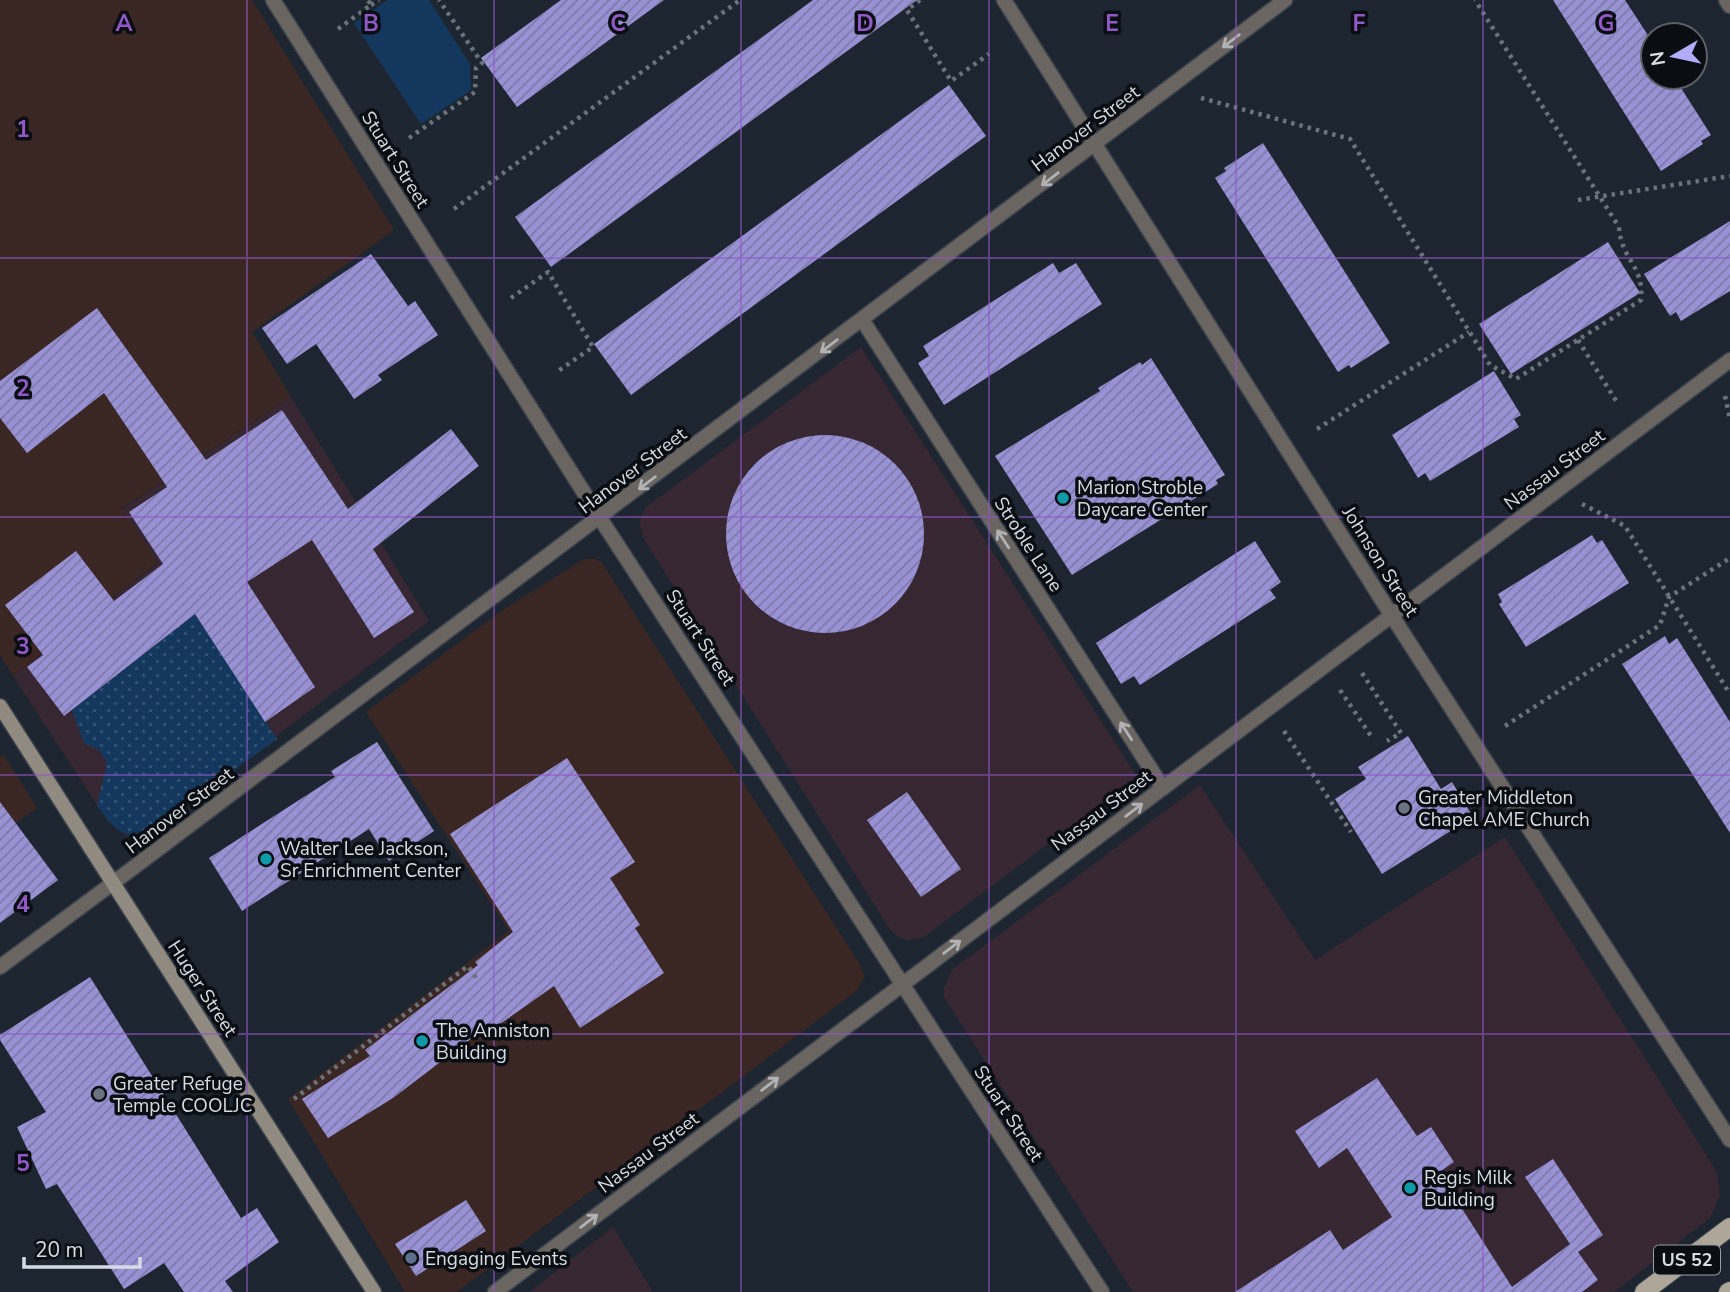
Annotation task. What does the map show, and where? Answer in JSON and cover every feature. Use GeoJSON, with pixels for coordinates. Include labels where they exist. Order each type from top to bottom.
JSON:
{"type":"FeatureCollection","features":[{"type":"Feature","properties":{"kind":"main road","name":"US 52"},"geometry":{"type":"LineString","coordinates":[[1644,1292],[1730,1227]]}},
{"type":"Feature","properties":{"kind":"street","name":"Stuart Street"},"geometry":{"type":"LineString","coordinates":[[273,0],[600,518],[1102,1292]]}},
{"type":"Feature","properties":{"kind":"street","name":"Johnson Street"},"geometry":{"type":"LineString","coordinates":[[1004,0],[1392,615],[1730,1140]]}},
{"type":"Feature","properties":{"kind":"street","name":"Hanover Street"},"geometry":{"type":"LineString","coordinates":[[0,967],[863,321],[1285,0]]}},
{"type":"Feature","properties":{"kind":"street"},"geometry":{"type":"LineString","coordinates":[[1726,0],[1730,6]]}},
{"type":"Feature","properties":{"kind":"street","name":"Stroble Lane"},"geometry":{"type":"LineString","coordinates":[[863,321],[1163,788]]}},
{"type":"Feature","properties":{"kind":"street","name":"Nassau Street"},"geometry":{"type":"LineString","coordinates":[[495,1292],[1730,360]]}},
{"type":"Feature","properties":{"kind":"street","name":"Huger Street"},"geometry":{"type":"LineString","coordinates":[[0,706],[374,1292]]}},
{"type":"Feature","properties":{"kind":"path"},"geometry":{"type":"LineString","coordinates":[[338,29],[370,2],[379,0]]}},
{"type":"Feature","properties":{"kind":"path"},"geometry":{"type":"LineString","coordinates":[[409,138],[475,92],[476,68],[482,63],[439,0]]}},
{"type":"Feature","properties":{"kind":"path"},"geometry":{"type":"LineString","coordinates":[[454,209],[740,0]]}},
{"type":"Feature","properties":{"kind":"path"},"geometry":{"type":"LineString","coordinates":[[920,0],[907,10],[951,81],[989,54]]}},
{"type":"Feature","properties":{"kind":"path"},"geometry":{"type":"LineString","coordinates":[[1201,98],[1350,139],[1490,365],[1516,379],[1641,300],[1643,280],[1620,243],[1619,227],[1475,0]]}},
{"type":"Feature","properties":{"kind":"path"},"geometry":{"type":"LineString","coordinates":[[1578,200],[1730,176]]}},
{"type":"Feature","properties":{"kind":"path"},"geometry":{"type":"LineString","coordinates":[[511,298],[548,272],[593,347],[558,372]]}},
{"type":"Feature","properties":{"kind":"path"},"geometry":{"type":"LineString","coordinates":[[1317,429],[1469,332]]}},
{"type":"Feature","properties":{"kind":"path"},"geometry":{"type":"LineString","coordinates":[[1578,340],[1618,404]]}},
{"type":"Feature","properties":{"kind":"path"},"geometry":{"type":"LineString","coordinates":[[1725,396],[1730,419]]}},
{"type":"Feature","properties":{"kind":"path"},"geometry":{"type":"LineString","coordinates":[[1581,504],[1625,526],[1730,694]]}},
{"type":"Feature","properties":{"kind":"path"},"geometry":{"type":"LineString","coordinates":[[1505,726],[1660,625],[1670,597],[1730,558]]}},
{"type":"Feature","properties":{"kind":"path"},"geometry":{"type":"LineString","coordinates":[[1362,673],[1401,733],[1387,741]]}},
{"type":"Feature","properties":{"kind":"path"},"geometry":{"type":"LineString","coordinates":[[1340,690],[1373,740]]}},
{"type":"Feature","properties":{"kind":"path"},"geometry":{"type":"LineString","coordinates":[[1284,731],[1351,832]]}},
{"type":"Feature","properties":{"kind":"path"},"geometry":{"type":"LineString","coordinates":[[293,1099],[468,966],[476,978]]}},
{"type":"Feature","properties":{"kind":"shaded area"},"geometry":{"type":"Polygon","coordinates":[[[0,0],[252,0],[394,230],[252,332],[291,397],[122,508],[158,562],[13,676],[0,655],[0,0]]]}},
{"type":"Feature","properties":{"kind":"shaded area"},"geometry":{"type":"Polygon","coordinates":[[[388,0],[429,0],[470,64],[471,90],[421,124],[354,23],[388,0]]]}},
{"type":"Feature","properties":{"kind":"shaded area"},"geometry":{"type":"Polygon","coordinates":[[[861,347],[1137,777],[924,937],[908,941],[889,928],[644,539],[639,521],[645,508],[861,347]]]}},
{"type":"Feature","properties":{"kind":"shaded area"},"geometry":{"type":"Polygon","coordinates":[[[291,397],[429,621],[150,831],[141,835],[125,835],[107,820],[13,676],[158,563],[122,509],[291,397]]]}},
{"type":"Feature","properties":{"kind":"shaded area"},"geometry":{"type":"Polygon","coordinates":[[[584,559],[597,559],[602,563],[859,963],[865,977],[856,991],[457,1292],[405,1292],[288,1099],[509,931],[366,712],[500,612],[584,559]]]}},
{"type":"Feature","properties":{"kind":"shaded area"},"geometry":{"type":"Polygon","coordinates":[[[195,614],[277,739],[150,831],[133,835],[126,833],[113,825],[97,805],[107,763],[99,750],[84,743],[72,710],[195,614]]]}},
{"type":"Feature","properties":{"kind":"shaded area"},"geometry":{"type":"Polygon","coordinates":[[[3,754],[37,808],[0,834],[0,757],[3,754]]]}},
{"type":"Feature","properties":{"kind":"shaded area"},"geometry":{"type":"Polygon","coordinates":[[[1200,785],[1315,960],[1505,837],[1717,1172],[1720,1195],[1710,1218],[1614,1292],[1133,1292],[944,997],[943,989],[953,969],[1200,785]]]}},
{"type":"Feature","properties":{"kind":"shaded area"},"geometry":{"type":"Polygon","coordinates":[[[613,1227],[653,1292],[529,1292],[613,1227]]]}},
{"type":"Feature","properties":{"kind":"building"},"geometry":{"type":"Polygon","coordinates":[[[561,0],[664,0],[517,107],[481,58],[561,0]]]}},
{"type":"Feature","properties":{"kind":"building"},"geometry":{"type":"Polygon","coordinates":[[[813,0],[917,0],[551,267],[515,217],[813,0]]]}},
{"type":"Feature","properties":{"kind":"building"},"geometry":{"type":"Polygon","coordinates":[[[1553,0],[1625,0],[1639,22],[1639,91],[1683,91],[1711,135],[1701,141],[1703,144],[1661,171],[1553,0]]]}},
{"type":"Feature","properties":{"kind":"building"},"geometry":{"type":"Polygon","coordinates":[[[949,85],[986,136],[631,395],[594,344],[949,85]]]}},
{"type":"Feature","properties":{"kind":"building"},"geometry":{"type":"Polygon","coordinates":[[[1263,143],[1390,343],[1351,368],[1349,365],[1338,372],[1215,178],[1226,171],[1224,168],[1263,143]]]}},
{"type":"Feature","properties":{"kind":"building"},"geometry":{"type":"Polygon","coordinates":[[[1730,221],[1730,291],[1681,321],[1676,312],[1670,316],[1644,274],[1730,221]]]}},
{"type":"Feature","properties":{"kind":"building"},"geometry":{"type":"Polygon","coordinates":[[[1608,242],[1640,293],[1511,374],[1479,324],[1608,242]]]}},
{"type":"Feature","properties":{"kind":"building"},"geometry":{"type":"Polygon","coordinates":[[[371,254],[408,306],[415,301],[438,335],[378,375],[382,380],[354,399],[316,344],[287,364],[262,328],[371,254]]]}},
{"type":"Feature","properties":{"kind":"building"},"geometry":{"type":"Polygon","coordinates":[[[1053,263],[1059,273],[1076,263],[1102,304],[944,405],[918,363],[929,356],[923,346],[1053,263]]]}},
{"type":"Feature","properties":{"kind":"building"},"geometry":{"type":"Polygon","coordinates":[[[97,308],[206,460],[282,410],[348,509],[451,429],[479,466],[373,549],[414,612],[374,638],[312,540],[247,582],[315,687],[265,722],[195,614],[64,716],[27,667],[43,655],[5,605],[76,551],[114,601],[163,564],[129,512],[167,487],[104,393],[27,453],[0,418],[0,381],[97,308]]]}},
{"type":"Feature","properties":{"kind":"building"},"geometry":{"type":"Polygon","coordinates":[[[1151,358],[1225,475],[1216,480],[1218,484],[1072,575],[995,456],[1100,391],[1098,388],[1151,358]]]}},
{"type":"Feature","properties":{"kind":"building"},"geometry":{"type":"Polygon","coordinates":[[[1494,371],[1521,415],[1514,419],[1519,427],[1430,481],[1425,473],[1418,478],[1392,435],[1494,371]]]}},
{"type":"Feature","properties":{"kind":"building"},"geometry":{"type":"Polygon","coordinates":[[[825,435],[863,442],[895,464],[917,496],[924,534],[917,572],[895,604],[863,626],[825,633],[787,626],[755,604],[733,572],[726,534],[733,496],[755,464],[787,442],[825,435]]]}},
{"type":"Feature","properties":{"kind":"building"},"geometry":{"type":"Polygon","coordinates":[[[1592,535],[1597,543],[1602,540],[1629,583],[1526,647],[1499,604],[1502,602],[1498,594],[1592,535]]]}},
{"type":"Feature","properties":{"kind":"building"},"geometry":{"type":"Polygon","coordinates":[[[1255,541],[1281,582],[1270,590],[1276,598],[1140,685],[1134,676],[1121,684],[1096,643],[1255,541]]]}},
{"type":"Feature","properties":{"kind":"building"},"geometry":{"type":"Polygon","coordinates":[[[1665,636],[1669,644],[1677,638],[1730,722],[1730,833],[1622,664],[1665,636]]]}},
{"type":"Feature","properties":{"kind":"building","name":"Greater Middleton Chapel AME Church"},"geometry":{"type":"Polygon","coordinates":[[[1408,736],[1441,789],[1452,782],[1473,817],[1382,874],[1335,799],[1366,779],[1358,767],[1408,736]]]}},
{"type":"Feature","properties":{"kind":"building"},"geometry":{"type":"Polygon","coordinates":[[[377,742],[434,831],[389,861],[369,829],[242,911],[209,858],[335,777],[331,771],[377,742]]]}},
{"type":"Feature","properties":{"kind":"building"},"geometry":{"type":"Polygon","coordinates":[[[567,758],[635,862],[610,878],[640,925],[635,928],[664,973],[580,1028],[554,986],[483,1036],[480,1032],[393,1098],[328,1138],[302,1099],[370,1056],[365,1050],[478,965],[475,962],[513,932],[450,834],[567,758]]]}},
{"type":"Feature","properties":{"kind":"building"},"geometry":{"type":"Polygon","coordinates":[[[907,792],[961,869],[921,897],[867,820],[907,792]]]}},
{"type":"Feature","properties":{"kind":"building"},"geometry":{"type":"Polygon","coordinates":[[[0,802],[58,880],[0,923],[0,802]]]}},
{"type":"Feature","properties":{"kind":"building","name":"Greater Refuge Temple COOLJC"},"geometry":{"type":"Polygon","coordinates":[[[90,977],[241,1218],[257,1208],[279,1242],[225,1281],[233,1292],[184,1292],[164,1263],[124,1289],[57,1184],[46,1189],[17,1127],[46,1112],[0,1040],[0,1035],[90,977]]]}},
{"type":"Feature","properties":{"kind":"building","name":"Regis Milk Building"},"geometry":{"type":"Polygon","coordinates":[[[1377,1078],[1417,1136],[1431,1127],[1454,1162],[1441,1171],[1447,1181],[1445,1182],[1512,1287],[1570,1244],[1525,1177],[1553,1159],[1603,1235],[1578,1252],[1598,1280],[1582,1292],[1235,1292],[1330,1230],[1343,1250],[1392,1217],[1347,1148],[1319,1168],[1295,1131],[1377,1078]]]}},
{"type":"Feature","properties":{"kind":"building"},"geometry":{"type":"Polygon","coordinates":[[[466,1200],[486,1231],[416,1276],[395,1244],[466,1200]]]}},
{"type":"Feature","properties":{"kind":"place","name":"Marion Stroble Daycare Center"},"geometry":{"type":"Point","coordinates":[1063,498]}},
{"type":"Feature","properties":{"kind":"place","name":"Greater Middleton Chapel AME Church"},"geometry":{"type":"Point","coordinates":[1404,808]}},
{"type":"Feature","properties":{"kind":"place","name":"Walter Lee Jackson, Sr Enrichment Center"},"geometry":{"type":"Point","coordinates":[266,859]}},
{"type":"Feature","properties":{"kind":"place","name":"The Anniston Building"},"geometry":{"type":"Point","coordinates":[422,1041]}},
{"type":"Feature","properties":{"kind":"place","name":"Greater Refuge Temple COOLJC"},"geometry":{"type":"Point","coordinates":[99,1094]}},
{"type":"Feature","properties":{"kind":"place","name":"Regis Milk Building"},"geometry":{"type":"Point","coordinates":[1410,1188]}},
{"type":"Feature","properties":{"kind":"place","name":"Engaging Events"},"geometry":{"type":"Point","coordinates":[411,1258]}}]}
